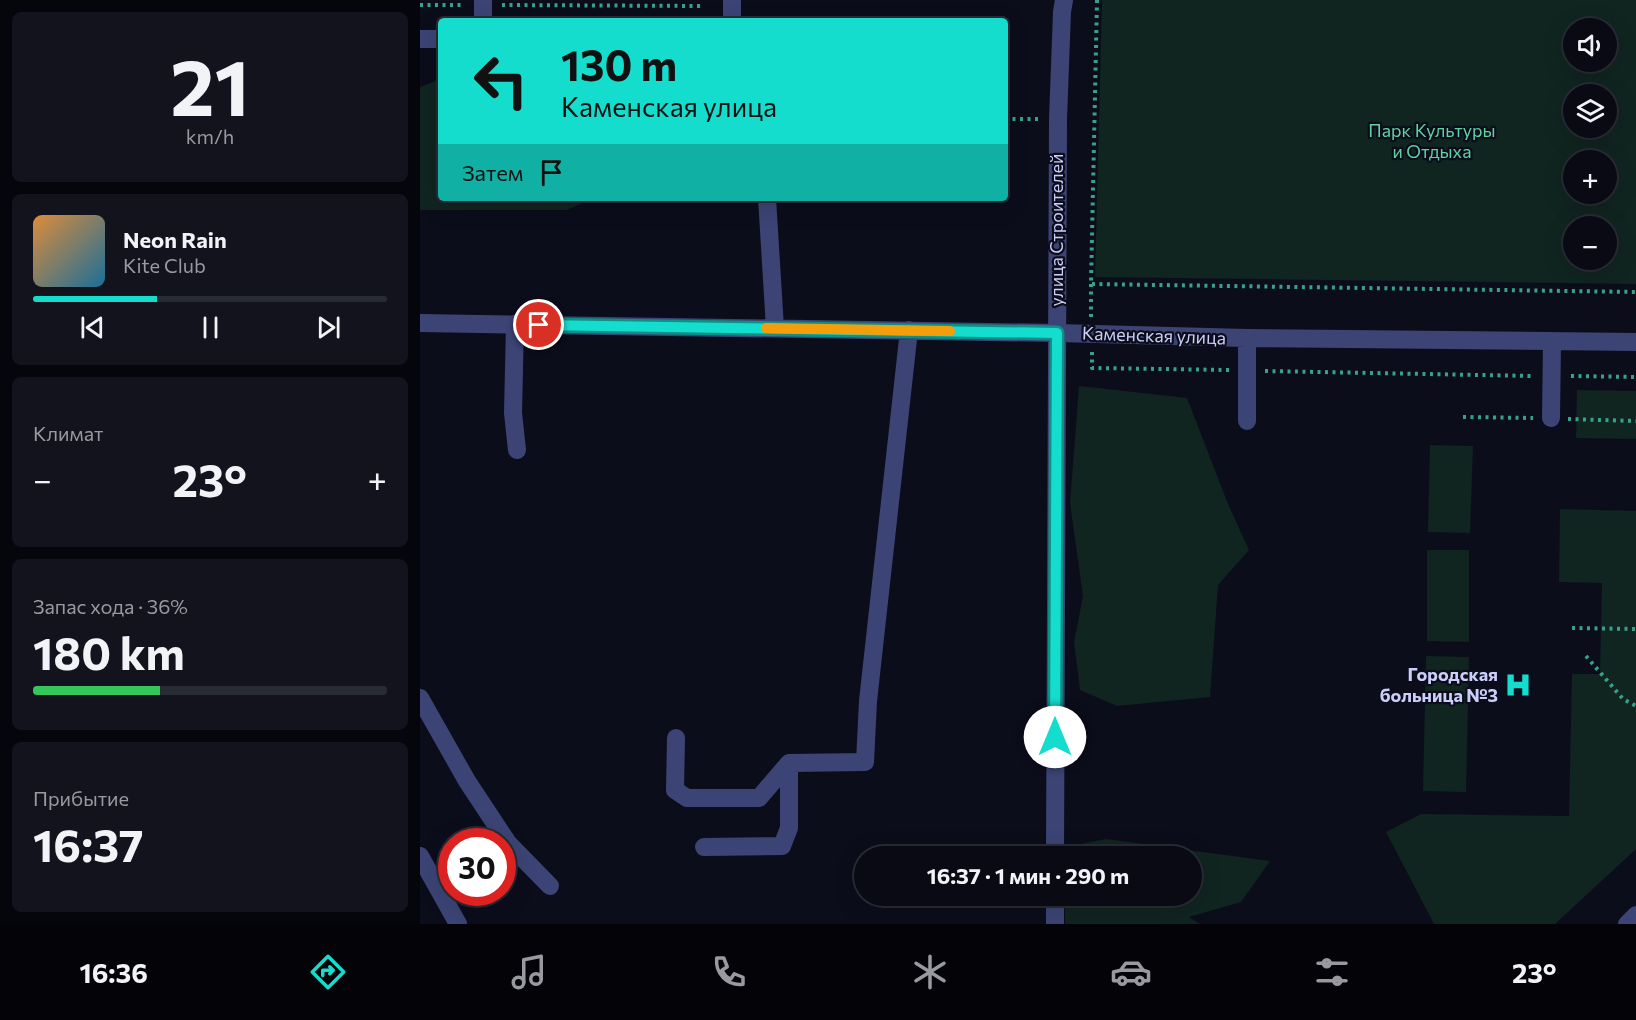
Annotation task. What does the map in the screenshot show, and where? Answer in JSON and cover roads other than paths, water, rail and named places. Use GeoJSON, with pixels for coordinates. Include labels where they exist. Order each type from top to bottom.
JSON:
{"type":"FeatureCollection","features":[{"type":"Feature","properties":{"kind":"street"},"geometry":{"type":"LineString","coordinates":[[732,0],[732,18]]}},
{"type":"Feature","properties":{"kind":"street","name":"улица Строителей"},"geometry":{"type":"LineString","coordinates":[[1055,846],[1058,119],[1064,0]]}},
{"type":"Feature","properties":{"kind":"street"},"geometry":{"type":"LineString","coordinates":[[420,39],[438,39]]}},
{"type":"Feature","properties":{"kind":"street"},"geometry":{"type":"LineString","coordinates":[[767,201],[775,328]]}},
{"type":"Feature","properties":{"kind":"street","name":"Каменская улица"},"geometry":{"type":"LineString","coordinates":[[420,323],[909,330],[1247,339],[1636,342]]}},
{"type":"Feature","properties":{"kind":"street"},"geometry":{"type":"LineString","coordinates":[[515,324],[513,413],[517,450]]}},
{"type":"Feature","properties":{"kind":"street"},"geometry":{"type":"LineString","coordinates":[[676,738],[675,790],[687,798],[759,798],[789,763],[865,762],[869,689],[909,330]]}},
{"type":"Feature","properties":{"kind":"street"},"geometry":{"type":"LineString","coordinates":[[1247,339],[1247,421]]}},
{"type":"Feature","properties":{"kind":"street"},"geometry":{"type":"LineString","coordinates":[[1551,418],[1552,342]]}},
{"type":"Feature","properties":{"kind":"street"},"geometry":{"type":"LineString","coordinates":[[420,698],[467,781],[508,843],[550,886]]}},
{"type":"Feature","properties":{"kind":"street"},"geometry":{"type":"LineString","coordinates":[[704,847],[782,846],[789,828],[789,763]]}},
{"type":"Feature","properties":{"kind":"street"},"geometry":{"type":"LineString","coordinates":[[420,855],[459,924]]}},
{"type":"Feature","properties":{"kind":"street"},"geometry":{"type":"LineString","coordinates":[[1055,906],[1055,924]]}},
{"type":"Feature","properties":{"kind":"street"},"geometry":{"type":"LineString","coordinates":[[1627,924],[1636,915]]}},
{"type":"Feature","properties":{"kind":"place","name":"Городская больница №3"},"geometry":{"type":"Point","coordinates":[1518,685]}},
{"type":"Feature","properties":{"kind":"park label","name":"Парк Культуры и Отдыха"},"geometry":{"type":"Point","coordinates":[1432,141]}}]}
